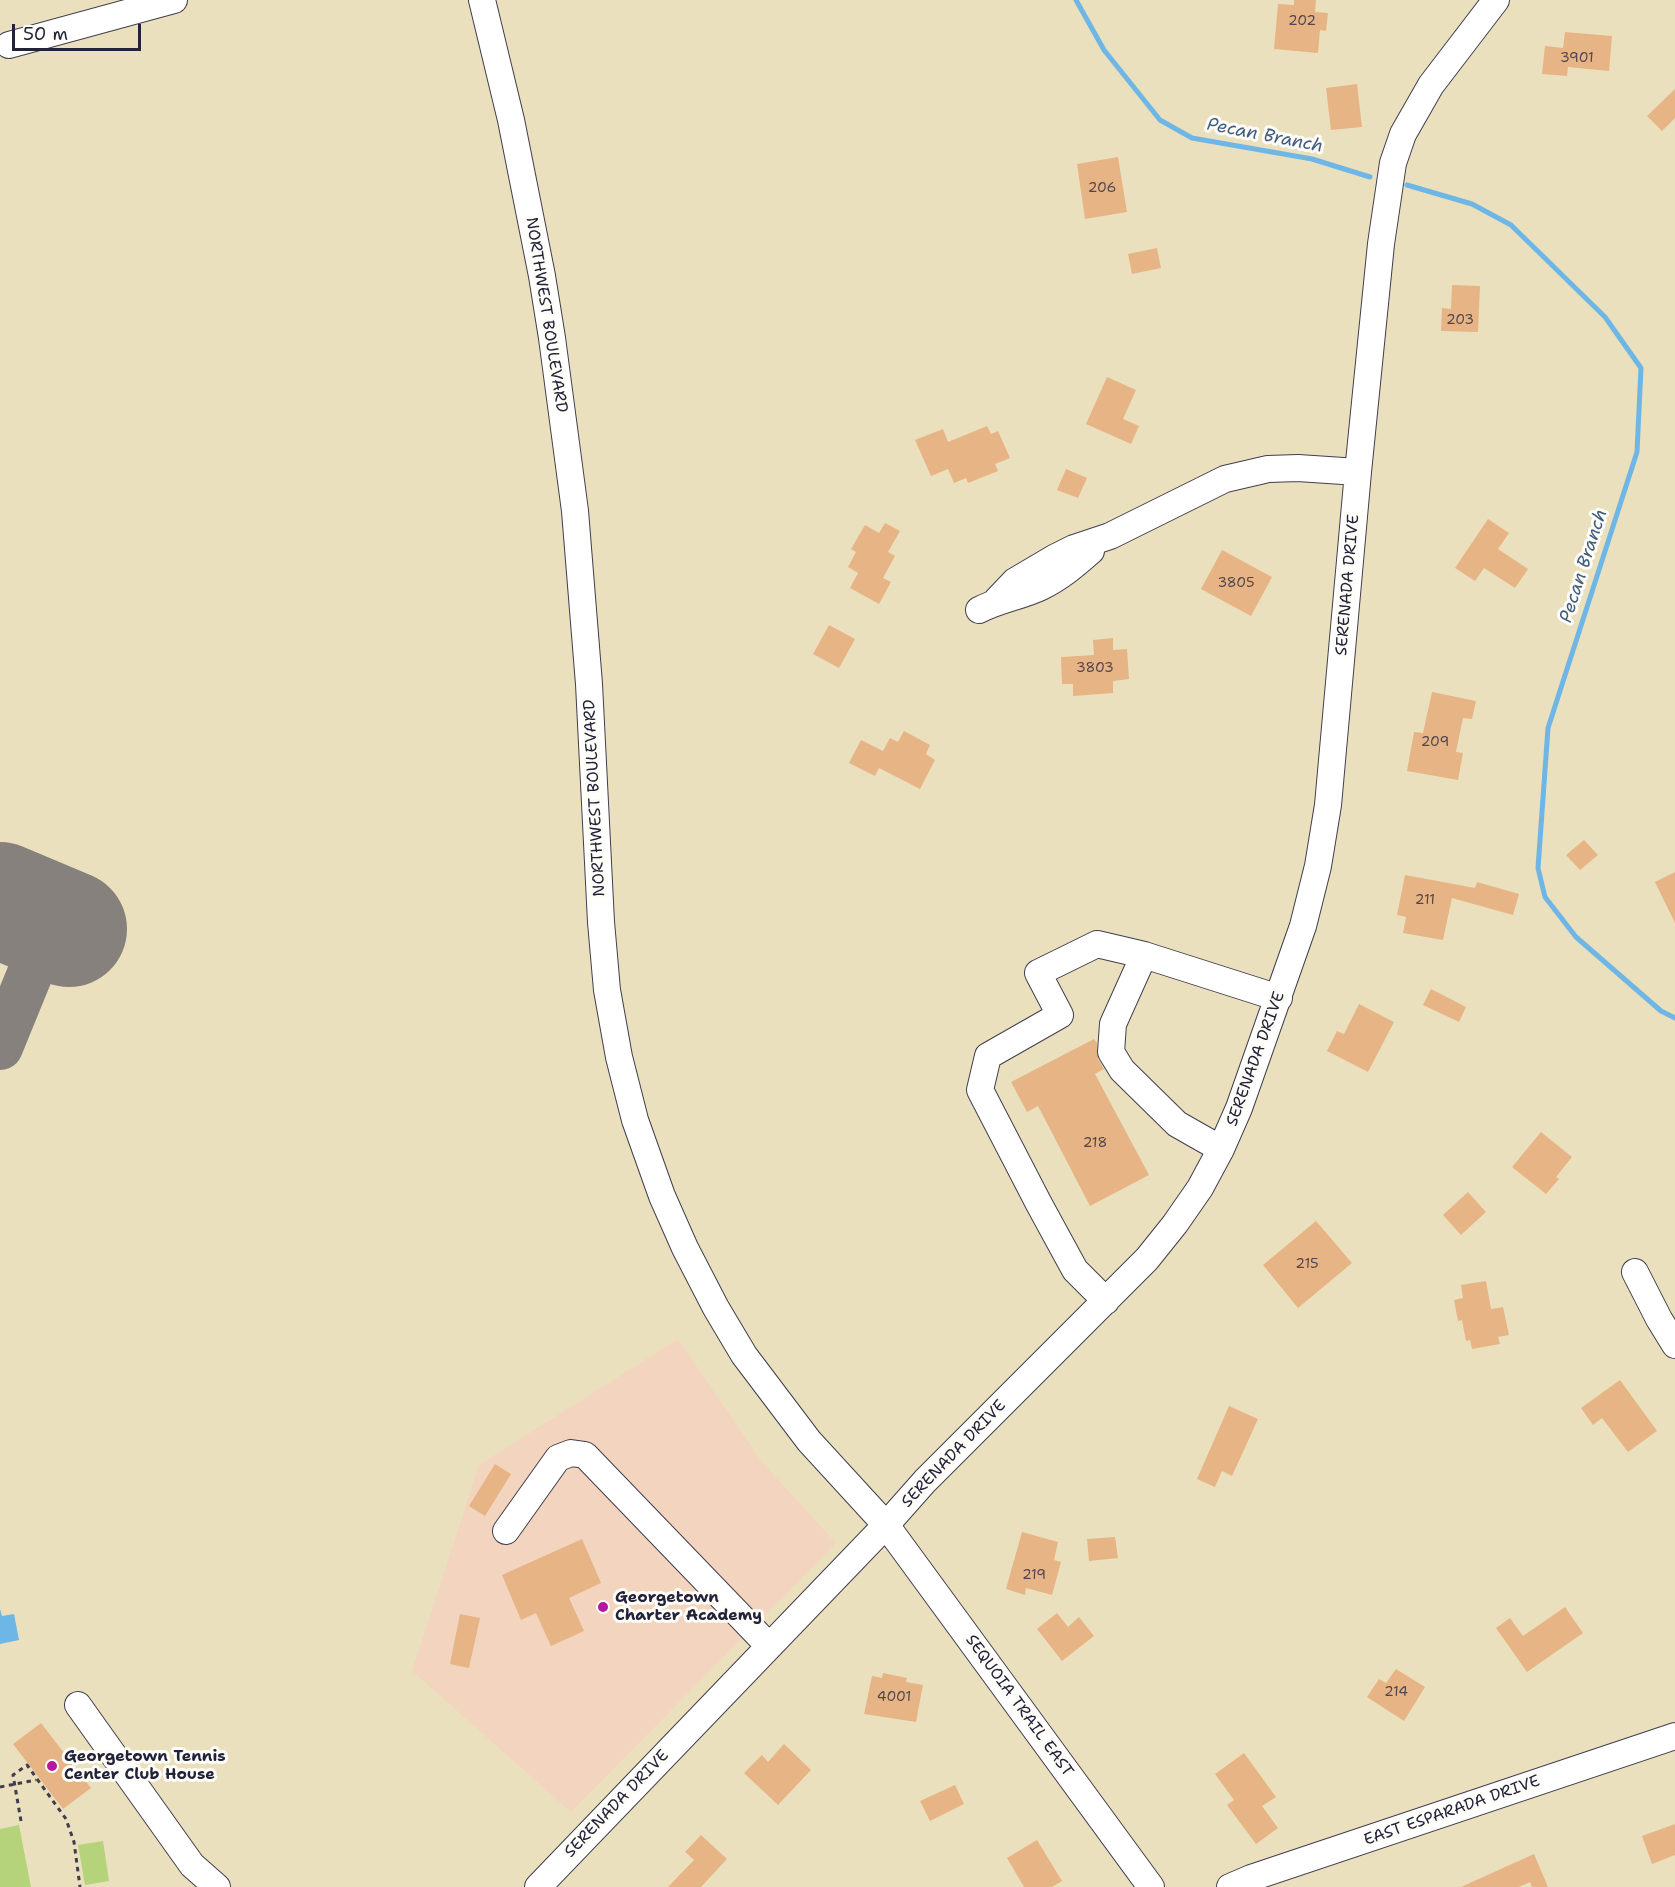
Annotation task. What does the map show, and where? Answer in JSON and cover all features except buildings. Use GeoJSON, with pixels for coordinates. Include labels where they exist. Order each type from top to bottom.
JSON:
{"type":"FeatureCollection","features":[{"type":"Feature","properties":{"kind":"street"},"geometry":{"type":"LineString","coordinates":[[9,45],[174,0]]}},
{"type":"Feature","properties":{"kind":"street","name":"NORTHWEST BOULEVARD"},"geometry":{"type":"LineString","coordinates":[[482,0],[511,120],[552,338],[579,551],[607,990],[635,1120],[662,1196],[684,1248],[744,1355],[809,1441],[886,1525]]}},
{"type":"Feature","properties":{"kind":"street","name":"SERENADA DRIVE"},"geometry":{"type":"LineString","coordinates":[[538,1887],[886,1525],[925,1481],[1147,1259],[1200,1188],[1221,1149],[1239,1108],[1279,998],[1303,926],[1318,866],[1328,805],[1381,244],[1393,163],[1403,134],[1431,85],[1496,0]]}},
{"type":"Feature","properties":{"kind":"street"},"geometry":{"type":"LineString","coordinates":[[987,605],[1021,594],[1058,578],[1110,536],[1211,484],[1253,471],[1298,468],[1358,472]]}},
{"type":"Feature","properties":{"kind":"street"},"geometry":{"type":"LineString","coordinates":[[1106,1301],[1075,1270],[980,1090],[988,1056],[1060,1015],[1038,973],[1097,944],[1144,955],[1279,998]]}},
{"type":"Feature","properties":{"kind":"street"},"geometry":{"type":"LineString","coordinates":[[1144,955],[1113,1024],[1111,1052],[1122,1070],[1177,1124],[1221,1149]]}},
{"type":"Feature","properties":{"kind":"street"},"geometry":{"type":"LineString","coordinates":[[1635,1272],[1675,1345]]}},
{"type":"Feature","properties":{"kind":"street"},"geometry":{"type":"LineString","coordinates":[[506,1531],[558,1458],[571,1453],[585,1455],[769,1646]]}},
{"type":"Feature","properties":{"kind":"street","name":"SEQUOIA TRAIL EAST"},"geometry":{"type":"LineString","coordinates":[[886,1525],[1151,1887]]}},
{"type":"Feature","properties":{"kind":"street"},"geometry":{"type":"LineString","coordinates":[[78,1705],[192,1865],[218,1887]]}},
{"type":"Feature","properties":{"kind":"street","name":"EAST ESPARADA DRIVE"},"geometry":{"type":"LineString","coordinates":[[1230,1887],[1675,1736]]}},
{"type":"Feature","properties":{"kind":"path"},"geometry":{"type":"LineString","coordinates":[[21,1821],[14,1775],[27,1765],[66,1819],[74,1842],[80,1887]]}},
{"type":"Feature","properties":{"kind":"path"},"geometry":{"type":"LineString","coordinates":[[0,1787],[38,1779]]}},
{"type":"Feature","properties":{"kind":"shaded area","name":"Georgetown Charter Academy"},"geometry":{"type":"Polygon","coordinates":[[[678,1339],[762,1462],[836,1543],[571,1812],[412,1671],[479,1465],[678,1339]]]}},
{"type":"Feature","properties":{"kind":"green space"},"geometry":{"type":"Polygon","coordinates":[[[19,1825],[31,1887],[0,1887],[0,1829],[19,1825]]]}},
{"type":"Feature","properties":{"kind":"green space"},"geometry":{"type":"Polygon","coordinates":[[[103,1841],[109,1881],[85,1885],[78,1845],[103,1841]]]}},
{"type":"Feature","properties":{"kind":"water"},"geometry":{"type":"Polygon","coordinates":[[[0,1609],[2,1616],[14,1614],[19,1640],[0,1644],[0,1609]]]}},
{"type":"Feature","properties":{"kind":"waterway","name":"Pecan Branch"},"geometry":{"type":"LineString","coordinates":[[1076,0],[1104,50],[1160,120],[1192,138],[1312,159],[1370,177]]}},
{"type":"Feature","properties":{"kind":"waterway","name":"Pecan Branch"},"geometry":{"type":"LineString","coordinates":[[1407,185],[1472,204],[1511,225],[1605,317],[1641,368],[1637,452],[1548,728],[1538,868],[1545,897],[1576,937],[1661,1011],[1675,1018]]}},
{"type":"Feature","properties":{"kind":"taxiway"},"geometry":{"type":"LineString","coordinates":[[0,1047],[38,954],[32,913]]}},
{"type":"Feature","properties":{"kind":"runway"},"geometry":{"type":"LineString","coordinates":[[0,900],[69,929]]}},
{"type":"Feature","properties":{"kind":"place","name":"Georgetown Charter Academy"},"geometry":{"type":"Point","coordinates":[603,1607]}},
{"type":"Feature","properties":{"kind":"place","name":"Georgetown Tennis Center Club House"},"geometry":{"type":"Point","coordinates":[52,1766]}}]}
